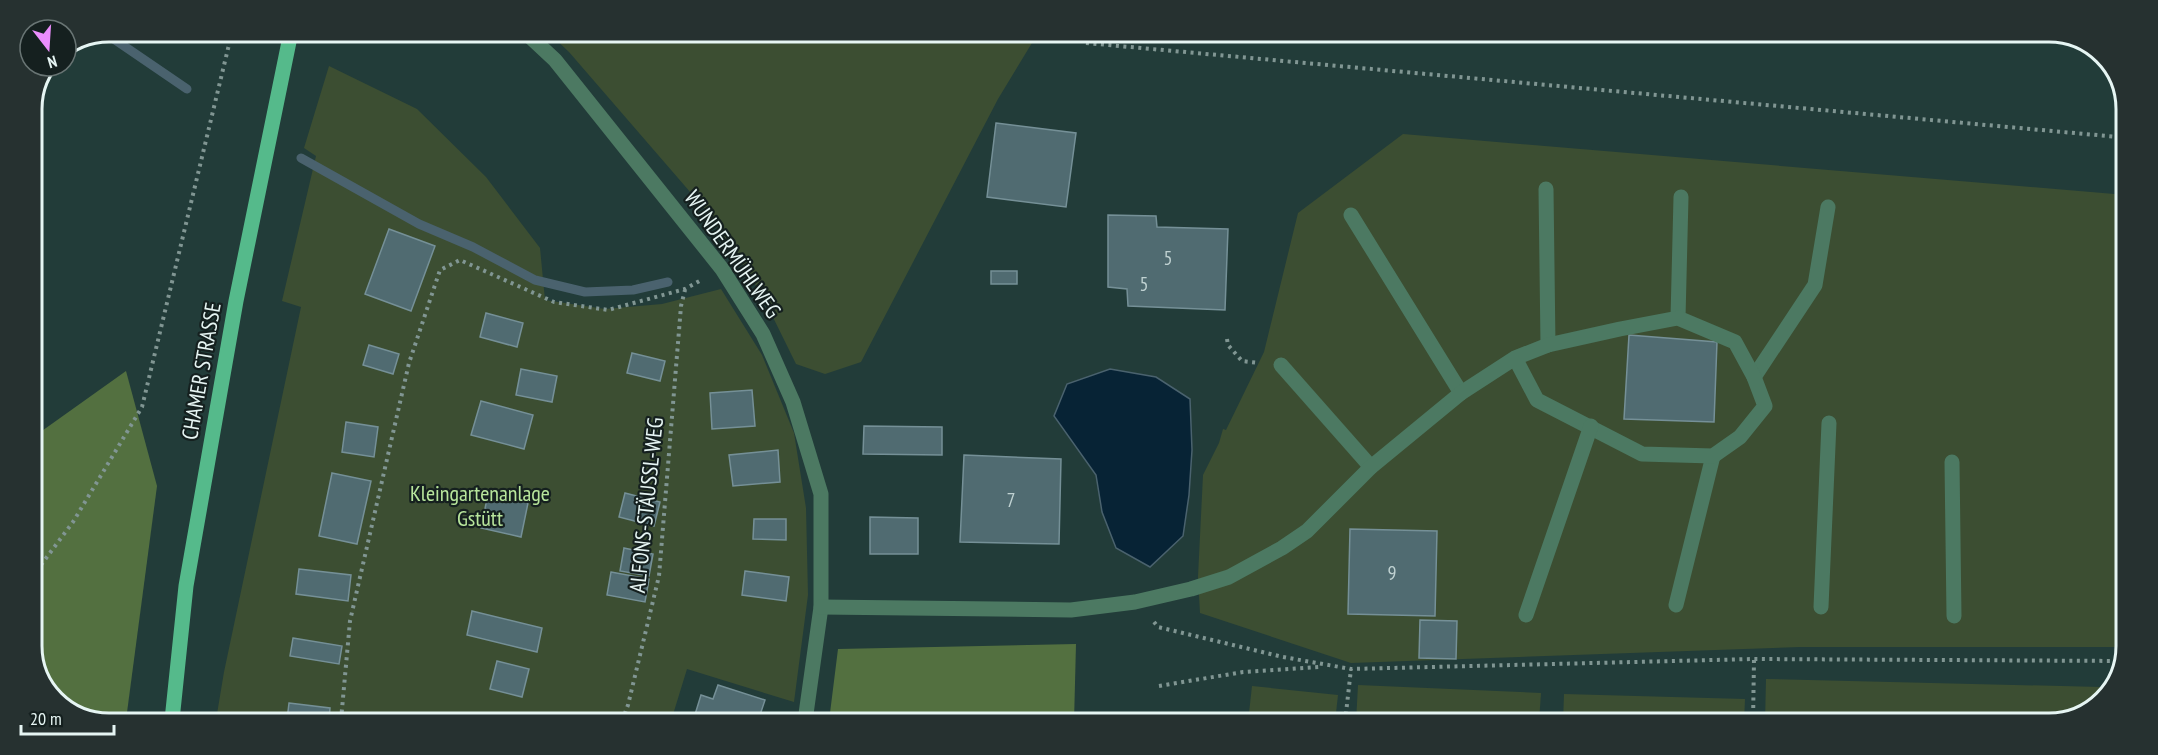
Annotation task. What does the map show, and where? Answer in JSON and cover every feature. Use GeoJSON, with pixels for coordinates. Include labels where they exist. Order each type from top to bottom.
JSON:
{"type":"FeatureCollection","features":[{"type":"Feature","properties":{"kind":"main road","name":"CHAMER STRASSE"},"geometry":{"type":"LineString","coordinates":[[173,713],[190,563],[236,301],[289,42]]}},
{"type":"Feature","properties":{"kind":"street","name":"WUNDERMÜHLWEG"},"geometry":{"type":"LineString","coordinates":[[536,42],[555,60],[722,269],[762,334],[793,402],[821,494],[821,607],[806,713]]}},
{"type":"Feature","properties":{"kind":"street"},"geometry":{"type":"LineString","coordinates":[[1546,189],[1548,345]]}},
{"type":"Feature","properties":{"kind":"street"},"geometry":{"type":"LineString","coordinates":[[1678,318],[1681,197]]}},
{"type":"Feature","properties":{"kind":"street"},"geometry":{"type":"LineString","coordinates":[[1754,377],[1815,285],[1828,207]]}},
{"type":"Feature","properties":{"kind":"street"},"geometry":{"type":"LineString","coordinates":[[1351,215],[1461,393]]}},
{"type":"Feature","properties":{"kind":"street"},"geometry":{"type":"LineString","coordinates":[[821,607],[1071,610],[1135,602],[1191,589],[1229,577],[1282,548],[1307,531],[1371,466],[1461,393],[1515,358],[1548,345],[1678,318],[1735,342],[1754,377],[1765,406],[1740,437],[1713,456],[1642,453],[1537,400],[1515,358]]}},
{"type":"Feature","properties":{"kind":"street"},"geometry":{"type":"LineString","coordinates":[[1281,365],[1371,466]]}},
{"type":"Feature","properties":{"kind":"street"},"geometry":{"type":"LineString","coordinates":[[1821,607],[1829,423]]}},
{"type":"Feature","properties":{"kind":"street"},"geometry":{"type":"LineString","coordinates":[[1526,615],[1591,426]]}},
{"type":"Feature","properties":{"kind":"street"},"geometry":{"type":"LineString","coordinates":[[1676,605],[1713,456]]}},
{"type":"Feature","properties":{"kind":"street"},"geometry":{"type":"LineString","coordinates":[[1952,462],[1954,616]]}},
{"type":"Feature","properties":{"kind":"path"},"geometry":{"type":"LineString","coordinates":[[42,564],[73,522],[142,407],[230,42]]}},
{"type":"Feature","properties":{"kind":"path"},"geometry":{"type":"LineString","coordinates":[[1086,43],[2116,137]]}},
{"type":"Feature","properties":{"kind":"path"},"geometry":{"type":"LineString","coordinates":[[342,713],[351,621],[409,363],[440,270],[460,260],[554,302],[608,310],[685,289],[722,269]]}},
{"type":"Feature","properties":{"kind":"path","name":"ALFONS-STÄUSSL-WEG"},"geometry":{"type":"LineString","coordinates":[[625,713],[659,576],[681,306],[685,289]]}},
{"type":"Feature","properties":{"kind":"path"},"geometry":{"type":"LineString","coordinates":[[1227,339],[1228,345],[1242,362],[1281,365]]}},
{"type":"Feature","properties":{"kind":"path"},"geometry":{"type":"LineString","coordinates":[[1135,602],[1158,627],[1327,667]]}},
{"type":"Feature","properties":{"kind":"path"},"geometry":{"type":"LineString","coordinates":[[1159,687],[1243,672],[1327,667],[1351,669],[1754,658],[2114,661]]}},
{"type":"Feature","properties":{"kind":"path"},"geometry":{"type":"LineString","coordinates":[[1753,713],[1754,658]]}},
{"type":"Feature","properties":{"kind":"path"},"geometry":{"type":"LineString","coordinates":[[1346,713],[1351,669]]}},
{"type":"Feature","properties":{"kind":"green space"},"geometry":{"type":"Polygon","coordinates":[[[558,42],[1033,42],[998,99],[861,362],[825,374],[796,364],[762,295],[710,215],[558,42]]]}},
{"type":"Feature","properties":{"kind":"green space","name":"Kleingartenanlage Gstütt"},"geometry":{"type":"Polygon","coordinates":[[[329,66],[417,109],[486,177],[540,248],[545,300],[605,309],[662,304],[721,289],[762,355],[794,433],[806,508],[808,595],[794,702],[687,669],[673,713],[217,713],[301,307],[282,301],[316,156],[304,148],[329,66]]]}},
{"type":"Feature","properties":{"kind":"green space"},"geometry":{"type":"Polygon","coordinates":[[[1403,134],[2116,194],[2116,647],[1800,647],[1351,663],[1200,613],[1198,577],[1203,475],[1219,443],[1223,429],[1226,430],[1264,352],[1298,213],[1403,134]]]}},
{"type":"Feature","properties":{"kind":"green space"},"geometry":{"type":"Polygon","coordinates":[[[126,371],[157,486],[127,713],[100,712],[72,702],[56,687],[47,672],[43,659],[42,431],[126,371]]]}},
{"type":"Feature","properties":{"kind":"green space"},"geometry":{"type":"Polygon","coordinates":[[[1076,644],[1074,713],[830,713],[838,649],[1076,644]]]}},
{"type":"Feature","properties":{"kind":"green space"},"geometry":{"type":"Polygon","coordinates":[[[1766,679],[2101,687],[2079,706],[2049,713],[1765,713],[1766,679]]]}},
{"type":"Feature","properties":{"kind":"green space"},"geometry":{"type":"Polygon","coordinates":[[[1358,685],[1541,693],[1540,713],[1356,713],[1358,685]]]}},
{"type":"Feature","properties":{"kind":"green space"},"geometry":{"type":"Polygon","coordinates":[[[1252,686],[1338,695],[1336,713],[1249,713],[1252,686]]]}},
{"type":"Feature","properties":{"kind":"green space"},"geometry":{"type":"Polygon","coordinates":[[[1564,694],[1745,699],[1744,713],[1563,713],[1564,694]]]}},
{"type":"Feature","properties":{"kind":"water"},"geometry":{"type":"Polygon","coordinates":[[[1110,369],[1156,377],[1190,399],[1192,450],[1183,536],[1150,567],[1116,548],[1102,512],[1096,475],[1054,416],[1067,384],[1110,369]]]}},
{"type":"Feature","properties":{"kind":"building"},"geometry":{"type":"Polygon","coordinates":[[[996,123],[1076,133],[1066,207],[987,197],[996,123]]]}},
{"type":"Feature","properties":{"kind":"building"},"geometry":{"type":"Polygon","coordinates":[[[1108,215],[1156,216],[1157,227],[1228,229],[1225,310],[1128,306],[1127,289],[1108,287],[1108,215]]]}},
{"type":"Feature","properties":{"kind":"building"},"geometry":{"type":"Polygon","coordinates":[[[389,229],[435,246],[411,311],[365,294],[389,229]]]}},
{"type":"Feature","properties":{"kind":"building"},"geometry":{"type":"Polygon","coordinates":[[[991,271],[1017,271],[1017,284],[991,284],[991,271]]]}},
{"type":"Feature","properties":{"kind":"building"},"geometry":{"type":"Polygon","coordinates":[[[486,313],[523,323],[517,347],[480,337],[486,313]]]}},
{"type":"Feature","properties":{"kind":"building"},"geometry":{"type":"Polygon","coordinates":[[[1629,335],[1717,342],[1714,422],[1624,419],[1629,335]]]}},
{"type":"Feature","properties":{"kind":"building"},"geometry":{"type":"Polygon","coordinates":[[[369,345],[399,354],[393,374],[363,365],[369,345]]]}},
{"type":"Feature","properties":{"kind":"building"},"geometry":{"type":"Polygon","coordinates":[[[632,353],[665,361],[660,381],[627,373],[632,353]]]}},
{"type":"Feature","properties":{"kind":"building"},"geometry":{"type":"Polygon","coordinates":[[[521,369],[557,376],[552,402],[516,395],[521,369]]]}},
{"type":"Feature","properties":{"kind":"building"},"geometry":{"type":"Polygon","coordinates":[[[752,390],[755,426],[712,429],[710,393],[752,390]]]}},
{"type":"Feature","properties":{"kind":"building"},"geometry":{"type":"Polygon","coordinates":[[[481,401],[533,415],[524,449],[471,435],[481,401]]]}},
{"type":"Feature","properties":{"kind":"building"},"geometry":{"type":"Polygon","coordinates":[[[346,422],[378,427],[374,457],[342,452],[346,422]]]}},
{"type":"Feature","properties":{"kind":"building"},"geometry":{"type":"Polygon","coordinates":[[[864,426],[942,427],[942,455],[863,454],[864,426]]]}},
{"type":"Feature","properties":{"kind":"building"},"geometry":{"type":"Polygon","coordinates":[[[778,450],[780,482],[733,486],[729,455],[778,450]]]}},
{"type":"Feature","properties":{"kind":"building"},"geometry":{"type":"Polygon","coordinates":[[[964,455],[1061,459],[1059,544],[960,542],[964,455]]]}},
{"type":"Feature","properties":{"kind":"building"},"geometry":{"type":"Polygon","coordinates":[[[332,473],[371,481],[357,544],[319,536],[332,473]]]}},
{"type":"Feature","properties":{"kind":"building"},"geometry":{"type":"Polygon","coordinates":[[[625,493],[660,502],[654,526],[619,517],[625,493]]]}},
{"type":"Feature","properties":{"kind":"building"},"geometry":{"type":"Polygon","coordinates":[[[488,494],[528,503],[521,537],[481,528],[488,494]]]}},
{"type":"Feature","properties":{"kind":"building"},"geometry":{"type":"Polygon","coordinates":[[[870,517],[918,518],[918,554],[870,554],[870,517]]]}},
{"type":"Feature","properties":{"kind":"building"},"geometry":{"type":"Polygon","coordinates":[[[754,519],[786,519],[786,540],[753,539],[754,519]]]}},
{"type":"Feature","properties":{"kind":"building"},"geometry":{"type":"Polygon","coordinates":[[[1350,529],[1437,531],[1435,616],[1348,614],[1350,529]]]}},
{"type":"Feature","properties":{"kind":"building"},"geometry":{"type":"Polygon","coordinates":[[[624,548],[653,554],[649,576],[620,571],[624,548]]]}},
{"type":"Feature","properties":{"kind":"building"},"geometry":{"type":"Polygon","coordinates":[[[299,569],[351,575],[348,601],[296,594],[299,569]]]}},
{"type":"Feature","properties":{"kind":"building"},"geometry":{"type":"Polygon","coordinates":[[[745,571],[789,577],[786,601],[742,595],[745,571]]]}},
{"type":"Feature","properties":{"kind":"building"},"geometry":{"type":"Polygon","coordinates":[[[611,572],[649,579],[645,602],[607,595],[611,572]]]}},
{"type":"Feature","properties":{"kind":"building"},"geometry":{"type":"Polygon","coordinates":[[[472,611],[542,628],[537,652],[467,635],[472,611]]]}},
{"type":"Feature","properties":{"kind":"building"},"geometry":{"type":"Polygon","coordinates":[[[1420,620],[1457,621],[1456,659],[1419,658],[1420,620]]]}},
{"type":"Feature","properties":{"kind":"building"},"geometry":{"type":"Polygon","coordinates":[[[293,638],[342,646],[339,664],[290,656],[293,638]]]}},
{"type":"Feature","properties":{"kind":"building"},"geometry":{"type":"Polygon","coordinates":[[[497,661],[529,669],[522,697],[490,689],[497,661]]]}},
{"type":"Feature","properties":{"kind":"building"},"geometry":{"type":"Polygon","coordinates":[[[718,685],[765,700],[761,713],[695,713],[701,695],[713,699],[718,685]]]}},
{"type":"Feature","properties":{"kind":"building"},"geometry":{"type":"Polygon","coordinates":[[[289,703],[330,708],[330,713],[288,713],[289,703]]]}},
{"type":"Feature","properties":{"kind":"waterway"},"geometry":{"type":"LineString","coordinates":[[118,42],[187,89]]}},
{"type":"Feature","properties":{"kind":"waterway"},"geometry":{"type":"LineString","coordinates":[[301,158],[419,224],[473,247],[535,280],[585,292],[633,290],[668,282]]}}]}
